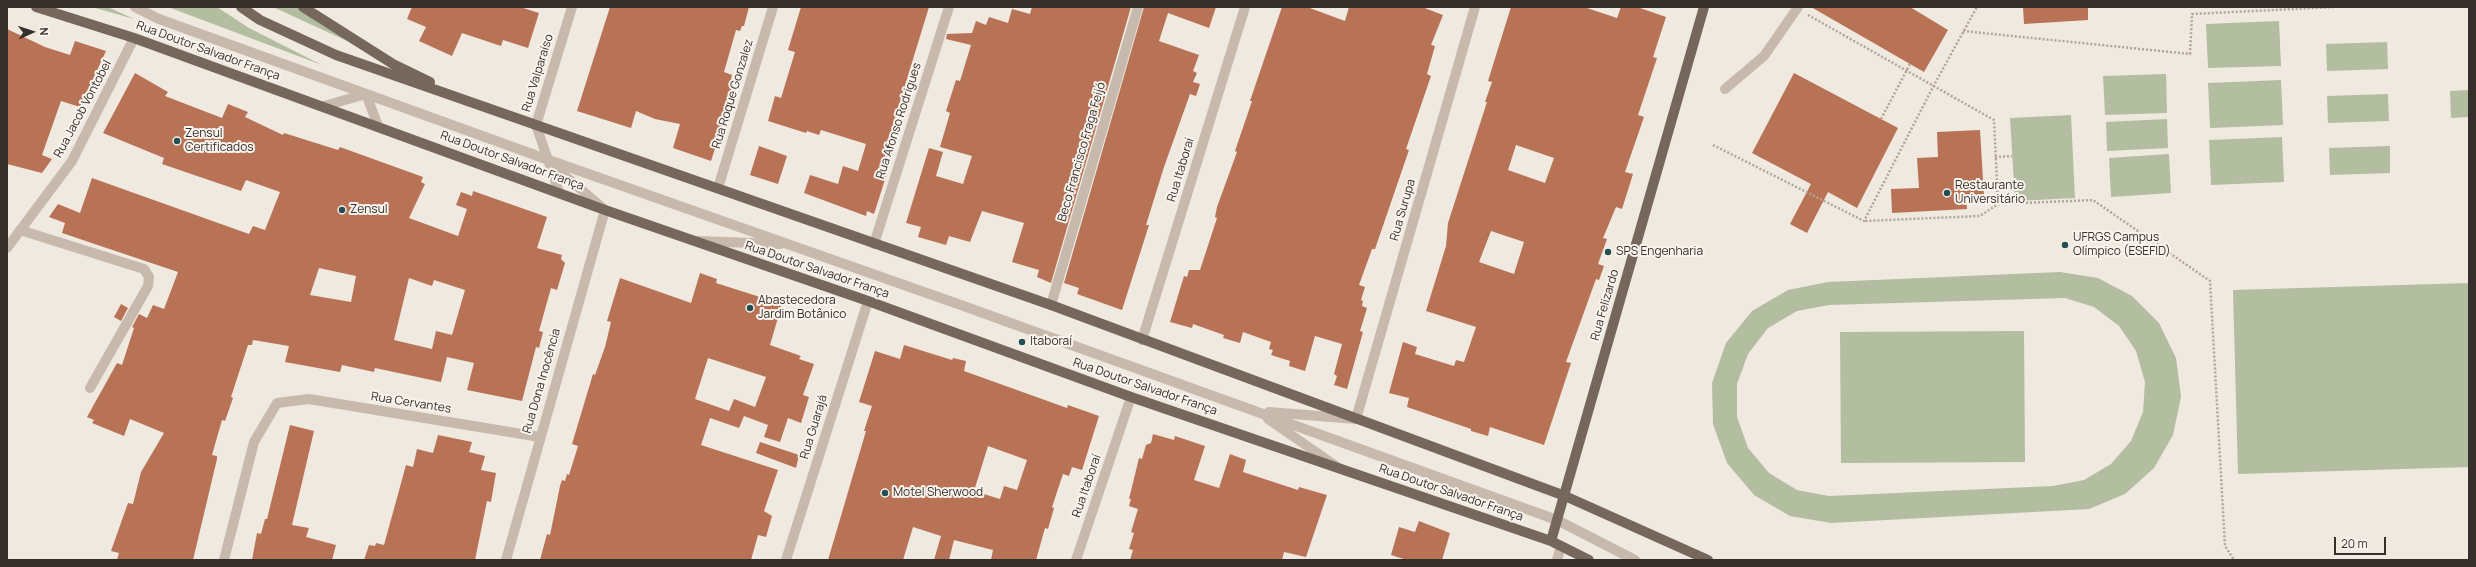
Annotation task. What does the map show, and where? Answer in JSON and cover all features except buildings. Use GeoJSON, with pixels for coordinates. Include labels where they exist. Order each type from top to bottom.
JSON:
{"type":"FeatureCollection","features":[{"type":"Feature","properties":{"kind":"main road","name":"Rua Doutor Salvador França"},"geometry":{"type":"LineString","coordinates":[[36,7],[134,38],[324,106],[605,210],[868,301],[1131,397],[1551,541],[1589,560]]}},
{"type":"Feature","properties":{"kind":"main road"},"geometry":{"type":"LineString","coordinates":[[241,7],[260,20],[336,55],[1051,305],[1565,496],[1708,560]]}},
{"type":"Feature","properties":{"kind":"main road"},"geometry":{"type":"LineString","coordinates":[[303,7],[392,64],[474,104]]}},
{"type":"Feature","properties":{"kind":"main road","name":"Rua Felizardo"},"geometry":{"type":"LineString","coordinates":[[1551,541],[1704,7]]}},
{"type":"Feature","properties":{"kind":"street"},"geometry":{"type":"LineString","coordinates":[[135,7],[159,18],[546,159],[1257,411],[1557,520],[1635,560]]}},
{"type":"Feature","properties":{"kind":"street","name":"Rua Valparaíso"},"geometry":{"type":"LineString","coordinates":[[559,192],[546,159],[536,126],[572,7]]}},
{"type":"Feature","properties":{"kind":"street","name":"Rua Roque Gonzalez"},"geometry":{"type":"LineString","coordinates":[[718,188],[773,7]]}},
{"type":"Feature","properties":{"kind":"street","name":"Rua Afonso Rodrigues"},"geometry":{"type":"LineString","coordinates":[[874,244],[949,7]]}},
{"type":"Feature","properties":{"kind":"street","name":"Beco Francisco Fraga Feijó"},"geometry":{"type":"LineString","coordinates":[[1051,305],[1138,7]]}},
{"type":"Feature","properties":{"kind":"street","name":"Rua Itaboraí"},"geometry":{"type":"LineString","coordinates":[[1142,340],[1245,7]]}},
{"type":"Feature","properties":{"kind":"street","name":"Rua Surupa"},"geometry":{"type":"LineString","coordinates":[[1356,419],[1474,7]]}},
{"type":"Feature","properties":{"kind":"street"},"geometry":{"type":"LineString","coordinates":[[1725,89],[1764,56],[1798,8]]}},
{"type":"Feature","properties":{"kind":"street","name":"Rua Jacob Vontobel"},"geometry":{"type":"LineString","coordinates":[[7,248],[72,161],[134,38]]}},
{"type":"Feature","properties":{"kind":"street"},"geometry":{"type":"LineString","coordinates":[[324,106],[366,94]]}},
{"type":"Feature","properties":{"kind":"street"},"geometry":{"type":"LineString","coordinates":[[366,94],[378,126]]}},
{"type":"Feature","properties":{"kind":"street"},"geometry":{"type":"LineString","coordinates":[[546,159],[605,210]]}},
{"type":"Feature","properties":{"kind":"street","name":"Rua Dona Inocência"},"geometry":{"type":"LineString","coordinates":[[506,560],[605,210]]}},
{"type":"Feature","properties":{"kind":"street"},"geometry":{"type":"LineString","coordinates":[[20,230],[144,269],[149,277],[148,286],[90,388]]}},
{"type":"Feature","properties":{"kind":"street"},"geometry":{"type":"LineString","coordinates":[[696,241],[792,245]]}},
{"type":"Feature","properties":{"kind":"street","name":"Rua Guarajá"},"geometry":{"type":"LineString","coordinates":[[786,560],[868,301]]}},
{"type":"Feature","properties":{"kind":"street","name":"Rua Itaboraí"},"geometry":{"type":"LineString","coordinates":[[1076,560],[1131,397]]}},
{"type":"Feature","properties":{"kind":"street","name":"Rua Cervantes"},"geometry":{"type":"LineString","coordinates":[[224,560],[254,442],[277,403],[309,399],[540,437]]}},
{"type":"Feature","properties":{"kind":"street"},"geometry":{"type":"LineString","coordinates":[[1257,411],[1356,419]]}},
{"type":"Feature","properties":{"kind":"street"},"geometry":{"type":"LineString","coordinates":[[1257,411],[1338,468]]}},
{"type":"Feature","properties":{"kind":"street"},"geometry":{"type":"LineString","coordinates":[[1557,560],[1561,546]]}},
{"type":"Feature","properties":{"kind":"path"},"geometry":{"type":"LineString","coordinates":[[1864,221],[1934,85],[1977,7]]}},
{"type":"Feature","properties":{"kind":"path"},"geometry":{"type":"LineString","coordinates":[[1963,31],[2190,54],[2192,14],[2335,7]]}},
{"type":"Feature","properties":{"kind":"path"},"geometry":{"type":"LineString","coordinates":[[1798,8],[1994,120],[1998,204]]}},
{"type":"Feature","properties":{"kind":"path"},"geometry":{"type":"LineString","coordinates":[[1881,119],[1910,64]]}},
{"type":"Feature","properties":{"kind":"path"},"geometry":{"type":"LineString","coordinates":[[1713,145],[1864,221],[1980,216],[1998,204],[2093,200],[2210,281],[2225,546],[2234,560]]}},
{"type":"Feature","properties":{"kind":"path"},"geometry":{"type":"LineString","coordinates":[[1995,157],[2012,156]]}},
{"type":"Feature","properties":{"kind":"green space"},"geometry":{"type":"Polygon","coordinates":[[[92,7],[108,7],[134,19],[92,7]]]}},
{"type":"Feature","properties":{"kind":"green space"},"geometry":{"type":"Polygon","coordinates":[[[168,7],[217,7],[249,28],[322,65],[168,7]]]}},
{"type":"Feature","properties":{"kind":"green space"},"geometry":{"type":"Polygon","coordinates":[[[273,7],[297,7],[349,42],[273,7]]]}},
{"type":"Feature","properties":{"kind":"green space"},"geometry":{"type":"Polygon","coordinates":[[[2279,21],[2281,66],[2208,68],[2206,24],[2279,21]]]}},
{"type":"Feature","properties":{"kind":"green space"},"geometry":{"type":"Polygon","coordinates":[[[2387,42],[2388,69],[2327,71],[2326,44],[2387,42]]]}},
{"type":"Feature","properties":{"kind":"green space"},"geometry":{"type":"Polygon","coordinates":[[[2166,74],[2167,113],[2105,115],[2103,76],[2166,74]]]}},
{"type":"Feature","properties":{"kind":"green space"},"geometry":{"type":"Polygon","coordinates":[[[2281,80],[2283,125],[2210,128],[2208,83],[2281,80]]]}},
{"type":"Feature","properties":{"kind":"green space"},"geometry":{"type":"Polygon","coordinates":[[[2469,90],[2469,117],[2451,118],[2450,91],[2469,90]]]}},
{"type":"Feature","properties":{"kind":"green space"},"geometry":{"type":"Polygon","coordinates":[[[2388,94],[2389,121],[2328,123],[2327,96],[2388,94]]]}},
{"type":"Feature","properties":{"kind":"green space"},"geometry":{"type":"Polygon","coordinates":[[[2071,115],[2075,198],[2015,201],[2010,118],[2071,115]]]}},
{"type":"Feature","properties":{"kind":"green space"},"geometry":{"type":"Polygon","coordinates":[[[2167,119],[2168,148],[2107,151],[2106,122],[2167,119]]]}},
{"type":"Feature","properties":{"kind":"green space"},"geometry":{"type":"Polygon","coordinates":[[[2282,137],[2284,182],[2211,185],[2209,140],[2282,137]]]}},
{"type":"Feature","properties":{"kind":"green space"},"geometry":{"type":"Polygon","coordinates":[[[2390,146],[2390,173],[2330,175],[2329,148],[2390,146]]]}},
{"type":"Feature","properties":{"kind":"green space"},"geometry":{"type":"Polygon","coordinates":[[[2169,154],[2171,193],[2111,197],[2109,158],[2169,154]]]}},
{"type":"Feature","properties":{"kind":"green space"},"geometry":{"type":"Polygon","coordinates":[[[2060,272],[2098,278],[2132,296],[2159,323],[2176,358],[2181,397],[2173,435],[2154,468],[2125,494],[2089,509],[1831,523],[1790,516],[1754,495],[1727,463],[1713,424],[1712,383],[1726,343],[1752,311],[1788,290],[1828,282],[2060,272]],[[2065,298],[1829,305],[1797,311],[1768,328],[1748,354],[1737,384],[1737,417],[1748,448],[1769,473],[1797,490],[1829,496],[2053,486],[2084,480],[2111,464],[2131,441],[2143,412],[2145,382],[2136,351],[2119,326],[2094,307],[2065,298]]]}},
{"type":"Feature","properties":{"kind":"green space"},"geometry":{"type":"Polygon","coordinates":[[[2469,283],[2469,467],[2238,474],[2233,290],[2469,283]]]}},
{"type":"Feature","properties":{"kind":"green space"},"geometry":{"type":"Polygon","coordinates":[[[2024,331],[2025,462],[1841,463],[1840,332],[2024,331]]]}},
{"type":"Feature","properties":{"kind":"place","name":"Zensul Certificados"},"geometry":{"type":"Point","coordinates":[177,141]}},
{"type":"Feature","properties":{"kind":"place","name":"Restaurante Universitário"},"geometry":{"type":"Point","coordinates":[1947,193]}},
{"type":"Feature","properties":{"kind":"place","name":"Zensul"},"geometry":{"type":"Point","coordinates":[342,210]}},
{"type":"Feature","properties":{"kind":"place","name":"UFRGS Campus Olímpico (ESEFID)"},"geometry":{"type":"Point","coordinates":[2065,245]}},
{"type":"Feature","properties":{"kind":"place","name":"SPS Engenharia"},"geometry":{"type":"Point","coordinates":[1608,252]}},
{"type":"Feature","properties":{"kind":"place","name":"Abastecedora Jardim Botânico"},"geometry":{"type":"Point","coordinates":[750,308]}},
{"type":"Feature","properties":{"kind":"place","name":"Itaboraí"},"geometry":{"type":"Point","coordinates":[1022,342]}},
{"type":"Feature","properties":{"kind":"place","name":"Motel Sherwood"},"geometry":{"type":"Point","coordinates":[885,493]}}]}
